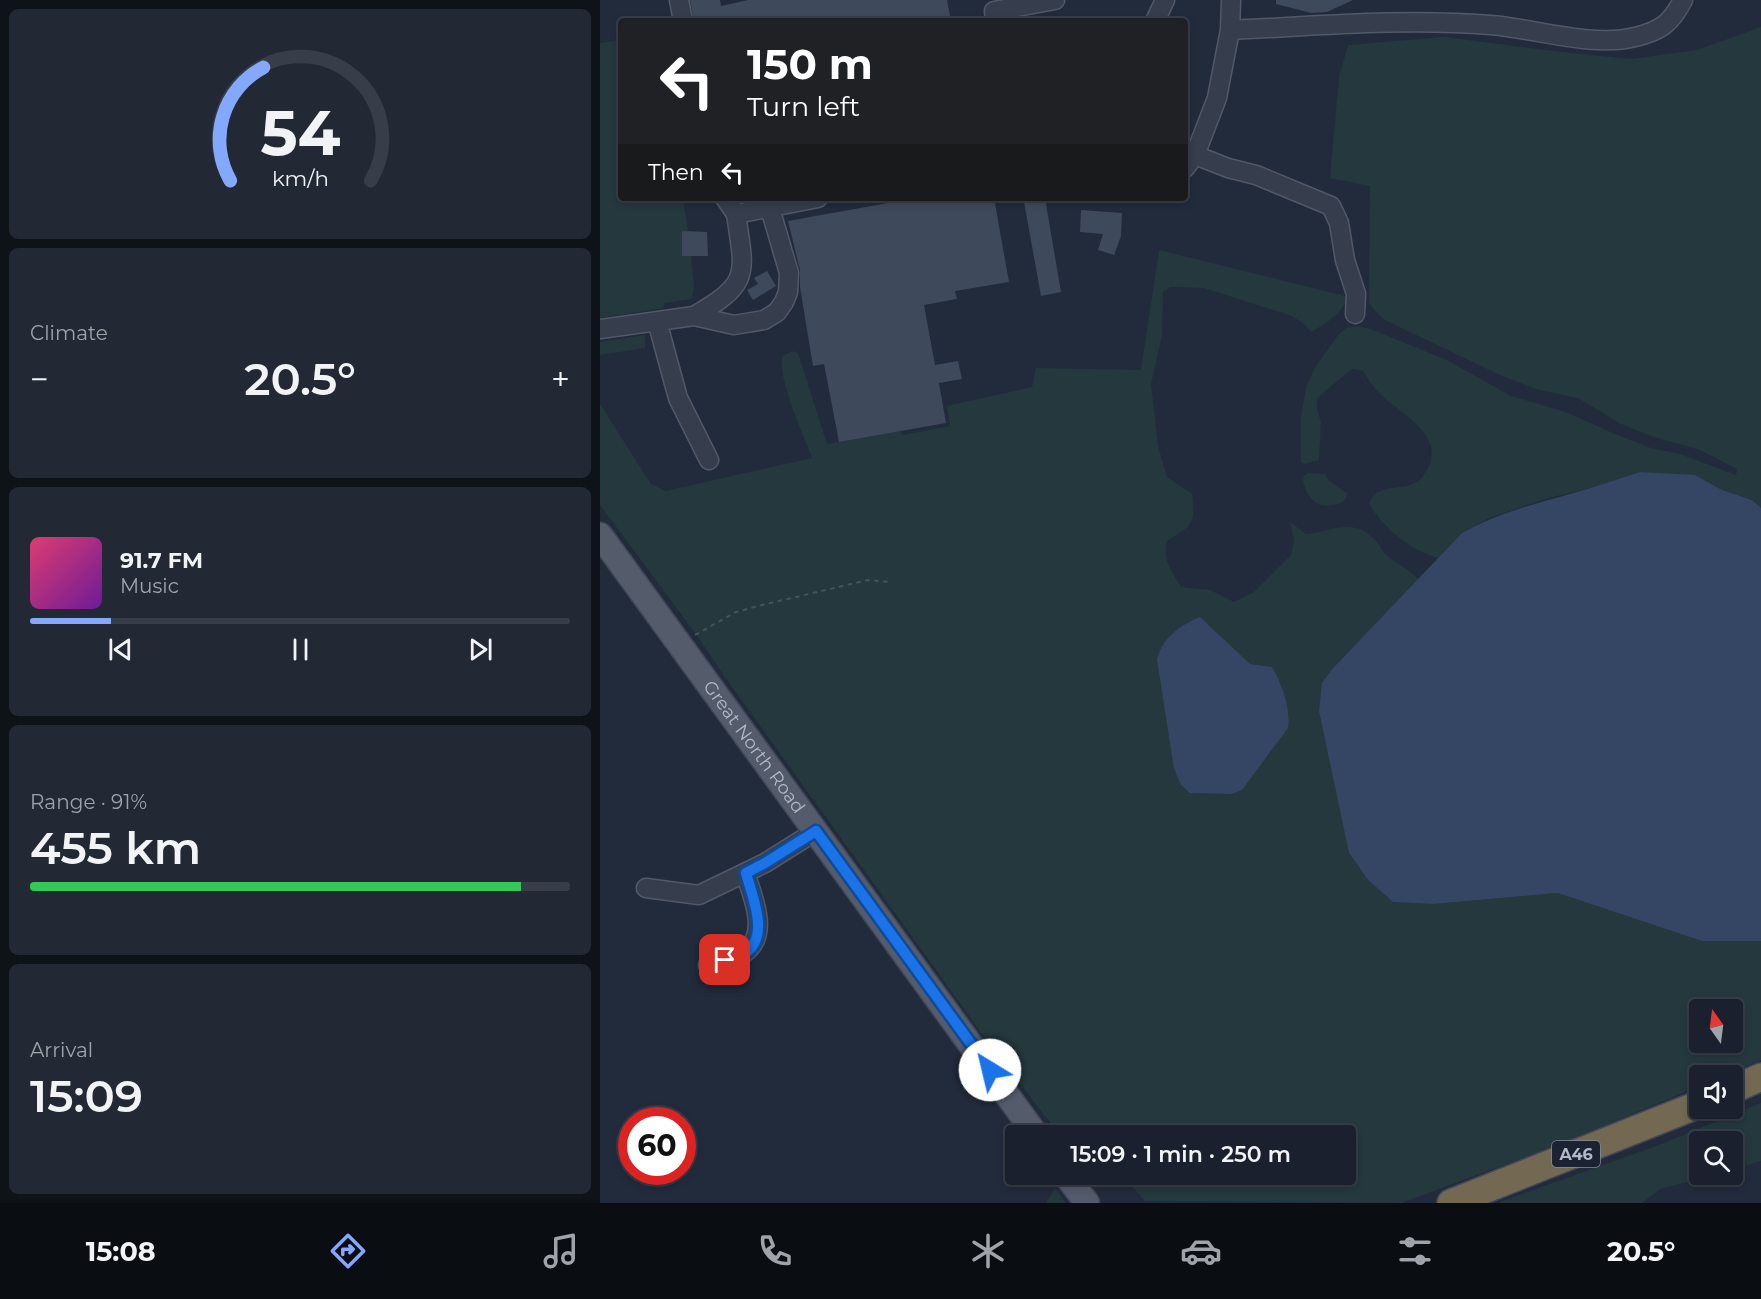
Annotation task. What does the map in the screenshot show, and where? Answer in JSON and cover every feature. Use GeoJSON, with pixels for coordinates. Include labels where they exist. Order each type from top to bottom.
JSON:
{"type":"FeatureCollection","features":[{"type":"Feature","properties":{"kind":"highway"},"geometry":{"type":"LineString","coordinates":[[1743,1085],[1761,1077]]}},
{"type":"Feature","properties":{"kind":"highway","name":"A46"},"geometry":{"type":"LineString","coordinates":[[1451,1203],[1689,1108]]}},
{"type":"Feature","properties":{"kind":"main road","name":"Great North Road"},"geometry":{"type":"LineString","coordinates":[[600,535],[1029,1125]]}},
{"type":"Feature","properties":{"kind":"main road"},"geometry":{"type":"LineString","coordinates":[[1072,1185],[1083,1201]]}},
{"type":"Feature","properties":{"kind":"lane"},"geometry":{"type":"LineString","coordinates":[[679,0],[682,18]]}},
{"type":"Feature","properties":{"kind":"lane"},"geometry":{"type":"LineString","coordinates":[[995,18],[994,11],[1055,0]]}},
{"type":"Feature","properties":{"kind":"lane"},"geometry":{"type":"LineString","coordinates":[[1156,18],[1165,0]]}},
{"type":"Feature","properties":{"kind":"lane"},"geometry":{"type":"LineString","coordinates":[[1231,0],[1230,30],[1217,98],[1190,162],[1256,175],[1331,206],[1339,223],[1345,260],[1356,294],[1354,314]]}},
{"type":"Feature","properties":{"kind":"lane"},"geometry":{"type":"LineString","coordinates":[[1230,30],[1386,22],[1490,25],[1596,40],[1633,38],[1657,30],[1665,24],[1674,17],[1683,0]]}},
{"type":"Feature","properties":{"kind":"lane"},"geometry":{"type":"LineString","coordinates":[[693,316],[719,302],[735,286],[743,270],[736,214],[727,201]]}},
{"type":"Feature","properties":{"kind":"lane"},"geometry":{"type":"LineString","coordinates":[[736,214],[769,203],[789,201]]}},
{"type":"Feature","properties":{"kind":"lane"},"geometry":{"type":"LineString","coordinates":[[600,329],[693,316],[734,325],[764,320],[777,312],[788,292],[789,273],[769,203]]}},
{"type":"Feature","properties":{"kind":"lane"},"geometry":{"type":"LineString","coordinates":[[657,321],[678,398],[709,460]]}},
{"type":"Feature","properties":{"kind":"lane"},"geometry":{"type":"LineString","coordinates":[[646,888],[699,895],[765,863],[816,831]]}},
{"type":"Feature","properties":{"kind":"lane"},"geometry":{"type":"LineString","coordinates":[[708,965],[743,955],[755,943],[758,917],[746,873]]}},
{"type":"Feature","properties":{"kind":"path"},"geometry":{"type":"LineString","coordinates":[[690,638],[736,612],[868,580],[891,582]]}},
{"type":"Feature","properties":{"kind":"green space"},"geometry":{"type":"Polygon","coordinates":[[[1761,27],[1761,508],[1752,500],[1722,490],[1695,475],[1590,488],[1545,499],[1487,519],[1462,533],[1438,558],[1428,555],[1408,544],[1390,530],[1369,504],[1373,496],[1379,492],[1410,485],[1423,476],[1430,462],[1431,450],[1428,439],[1412,420],[1380,394],[1363,371],[1352,369],[1317,398],[1317,409],[1321,422],[1319,460],[1304,464],[1301,462],[1301,418],[1306,387],[1314,369],[1338,335],[1346,328],[1358,326],[1447,360],[1511,396],[1566,412],[1651,448],[1680,454],[1736,475],[1737,469],[1700,450],[1651,436],[1621,424],[1578,398],[1539,390],[1502,376],[1385,320],[1369,302],[1370,186],[1330,178],[1339,77],[1348,45],[1444,37],[1631,59],[1697,50],[1761,27]]]}},
{"type":"Feature","properties":{"kind":"green space"},"geometry":{"type":"Polygon","coordinates":[[[618,40],[618,201],[683,201],[688,231],[682,231],[682,256],[691,256],[694,287],[692,299],[665,303],[663,308],[600,318],[600,43],[618,40]]]}},
{"type":"Feature","properties":{"kind":"green space"},"geometry":{"type":"Polygon","coordinates":[[[1159,250],[1349,297],[1333,318],[1311,332],[1292,316],[1204,288],[1170,287],[1163,292],[1162,336],[1151,384],[1158,446],[1167,477],[1192,494],[1193,504],[1190,523],[1167,541],[1166,554],[1171,570],[1181,587],[1210,590],[1234,602],[1254,592],[1291,555],[1294,541],[1290,522],[1306,534],[1349,527],[1357,528],[1373,538],[1384,553],[1418,579],[1333,668],[1349,853],[1368,880],[1393,902],[1434,904],[1558,893],[1702,941],[1761,941],[1761,1060],[1743,1068],[1743,1065],[1689,1065],[1689,1090],[1548,1149],[1401,1203],[1145,1201],[1131,1185],[1356,1185],[1356,1125],[1052,1125],[993,1049],[698,637],[600,505],[600,404],[651,484],[666,491],[812,458],[783,378],[783,356],[792,351],[798,353],[827,444],[900,431],[902,435],[950,426],[947,406],[1032,387],[1036,368],[1141,370],[1159,250]]]}},
{"type":"Feature","properties":{"kind":"green space"},"geometry":{"type":"Polygon","coordinates":[[[645,335],[645,348],[600,355],[600,342],[645,335]]]}},
{"type":"Feature","properties":{"kind":"green space"},"geometry":{"type":"Polygon","coordinates":[[[1308,473],[1325,474],[1329,481],[1348,494],[1343,502],[1326,506],[1313,500],[1303,480],[1308,473]]]}},
{"type":"Feature","properties":{"kind":"green space"},"geometry":{"type":"Polygon","coordinates":[[[1761,1103],[1761,1161],[1743,1166],[1743,1131],[1693,1131],[1722,1119],[1743,1119],[1743,1110],[1761,1103]]]}},
{"type":"Feature","properties":{"kind":"green space"},"geometry":{"type":"Polygon","coordinates":[[[1689,1133],[1689,1181],[1660,1189],[1642,1203],[1497,1203],[1689,1133]]]}},
{"type":"Feature","properties":{"kind":"green space"},"geometry":{"type":"Polygon","coordinates":[[[1055,1188],[1066,1203],[1046,1203],[1055,1188]]]}},
{"type":"Feature","properties":{"kind":"water"},"geometry":{"type":"Polygon","coordinates":[[[1640,472],[1695,475],[1722,490],[1752,500],[1761,508],[1761,941],[1702,941],[1558,893],[1434,904],[1393,902],[1368,880],[1349,853],[1319,711],[1322,683],[1333,668],[1462,533],[1510,512],[1640,472]]]}},
{"type":"Feature","properties":{"kind":"water"},"geometry":{"type":"Polygon","coordinates":[[[1200,617],[1250,664],[1272,667],[1287,705],[1288,728],[1242,790],[1232,794],[1190,793],[1181,785],[1174,769],[1157,660],[1159,652],[1172,634],[1185,624],[1200,617]]]}},
{"type":"Feature","properties":{"kind":"building"},"geometry":{"type":"Polygon","coordinates":[[[690,0],[720,0],[721,6],[748,0],[947,0],[950,18],[693,18],[690,0]]]}},
{"type":"Feature","properties":{"kind":"building"},"geometry":{"type":"Polygon","coordinates":[[[1276,0],[1353,0],[1327,12],[1311,13],[1276,4],[1276,0]]]}},
{"type":"Feature","properties":{"kind":"building"},"geometry":{"type":"Polygon","coordinates":[[[899,201],[995,201],[1009,282],[955,291],[957,299],[924,305],[935,365],[958,361],[962,379],[939,383],[946,423],[839,442],[824,364],[813,366],[800,287],[800,270],[788,221],[899,201]]]}},
{"type":"Feature","properties":{"kind":"building"},"geometry":{"type":"Polygon","coordinates":[[[1046,201],[1061,292],[1041,296],[1024,202],[1046,201]]]}},
{"type":"Feature","properties":{"kind":"building"},"geometry":{"type":"Polygon","coordinates":[[[1081,210],[1122,213],[1121,236],[1114,255],[1098,250],[1103,234],[1080,232],[1081,210]]]}},
{"type":"Feature","properties":{"kind":"building"},"geometry":{"type":"Polygon","coordinates":[[[682,231],[707,232],[708,256],[682,256],[682,231]]]}},
{"type":"Feature","properties":{"kind":"building"},"geometry":{"type":"Polygon","coordinates":[[[767,271],[776,286],[753,300],[747,290],[758,284],[754,278],[767,271]]]}},
{"type":"Feature","properties":{"kind":"route"},"geometry":{"type":"LineString","coordinates":[[725,960],[743,955],[755,943],[758,917],[746,873],[816,831],[990,1070]]}}]}
